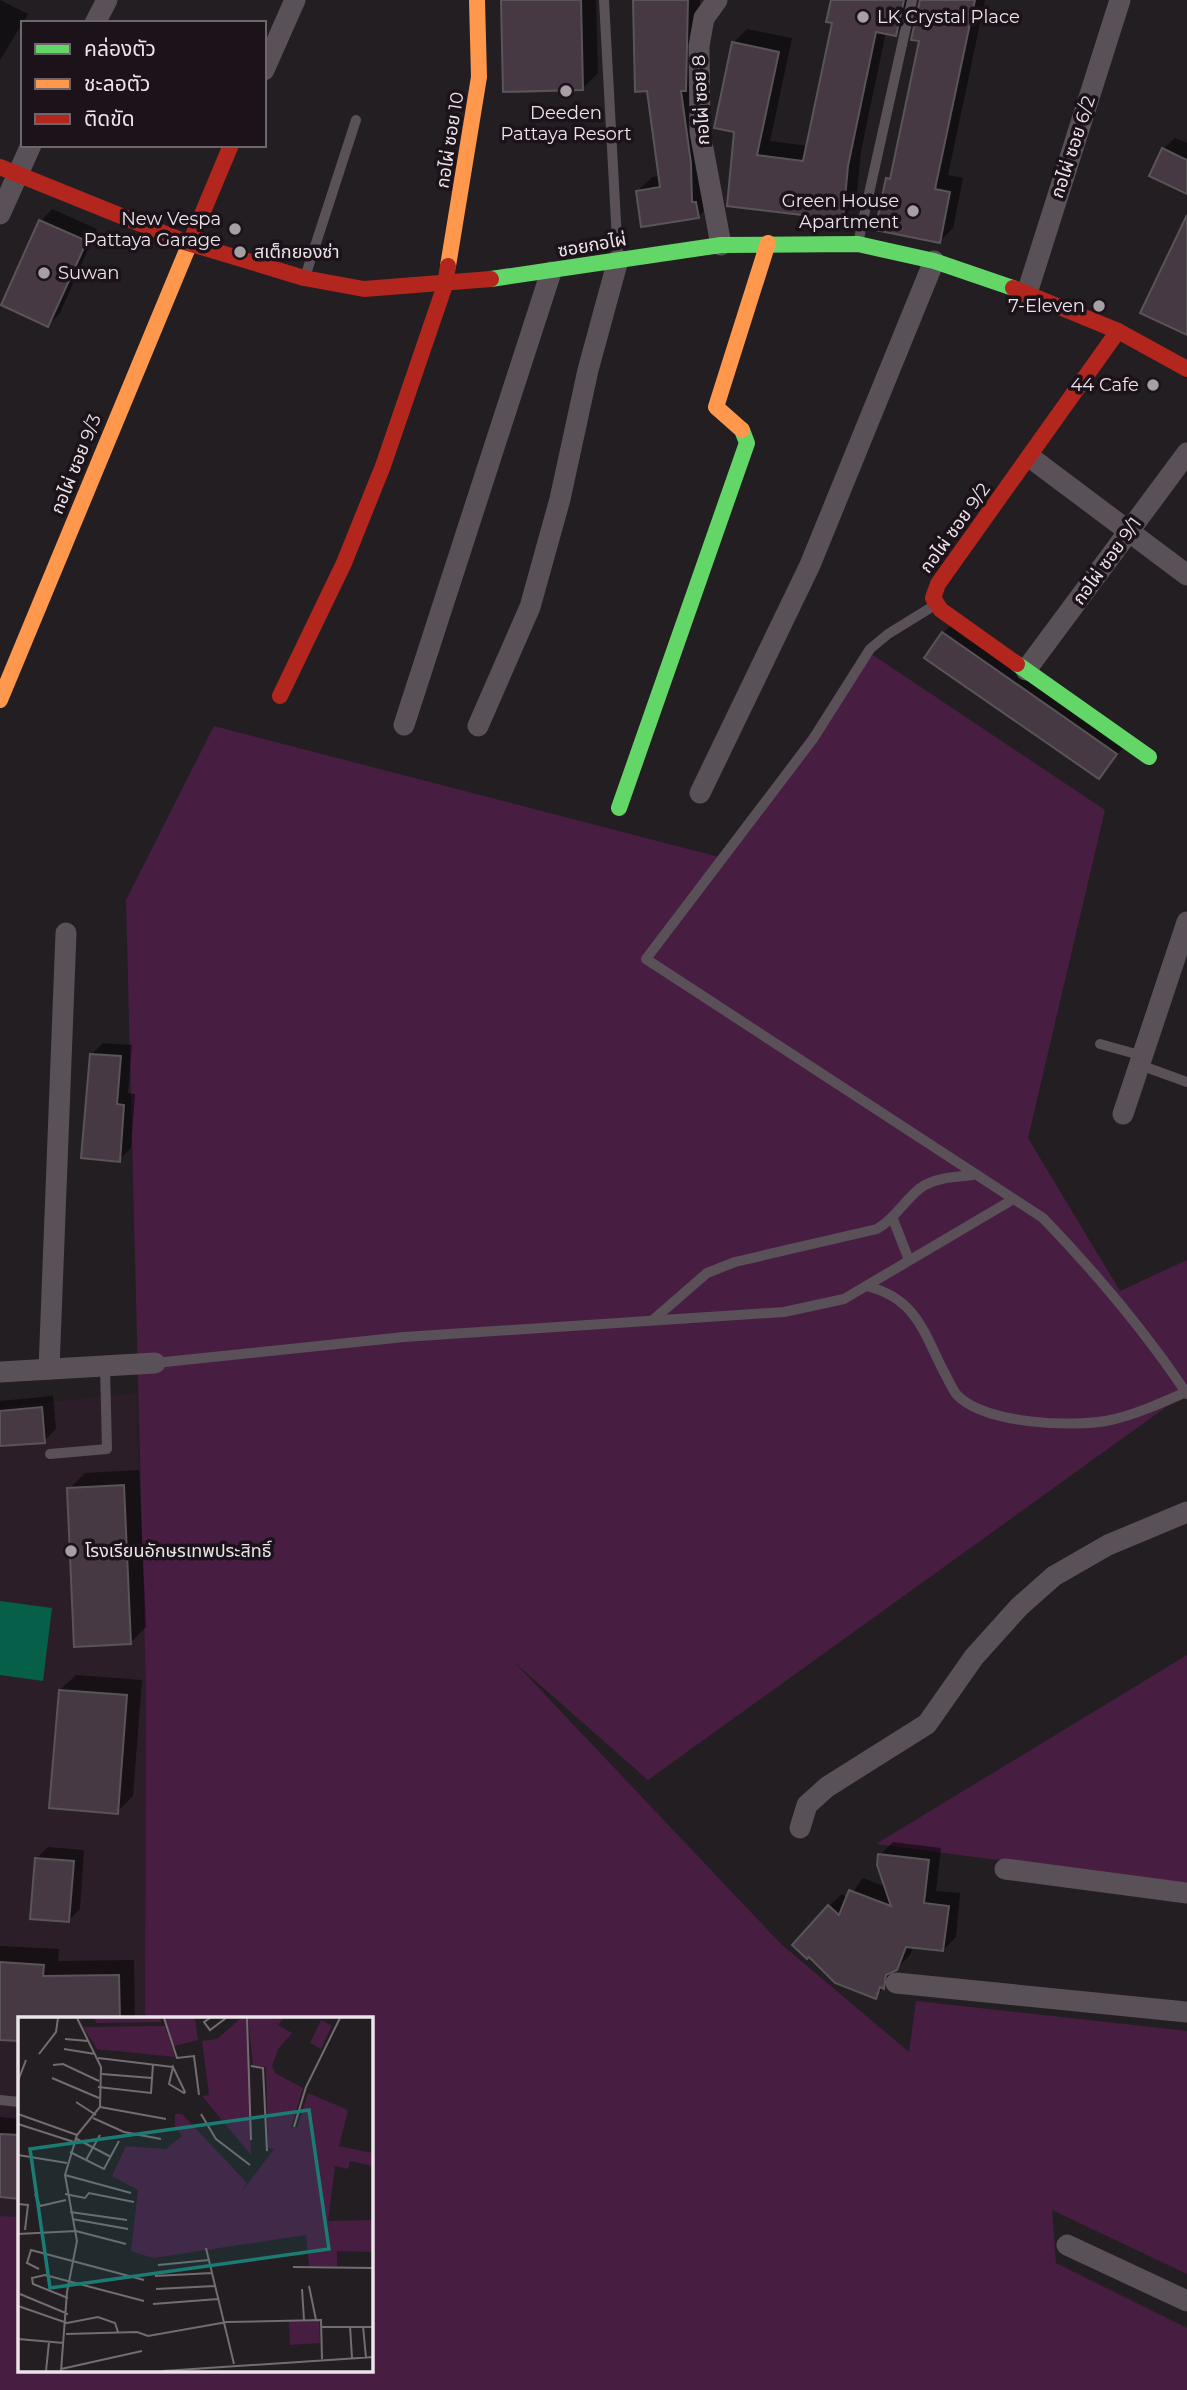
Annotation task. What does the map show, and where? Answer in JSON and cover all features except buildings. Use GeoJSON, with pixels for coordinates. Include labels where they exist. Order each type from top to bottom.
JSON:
{"type":"FeatureCollection","features":[{"type":"Feature","properties":{"kind":"street"},"geometry":{"type":"LineString","coordinates":[[96,21],[107,0]]}},
{"type":"Feature","properties":{"kind":"street"},"geometry":{"type":"LineString","coordinates":[[266,65],[295,0]]}},
{"type":"Feature","properties":{"kind":"street","name":"กอไผ่ ซอย 10"},"geometry":{"type":"LineString","coordinates":[[280,696],[344,563],[383,466],[446,285],[479,77],[477,0]]}},
{"type":"Feature","properties":{"kind":"street","name":"กอไผ่ ซอย 8"},"geometry":{"type":"LineString","coordinates":[[717,0],[704,19],[699,46],[700,132],[721,245]]}},
{"type":"Feature","properties":{"kind":"street","name":"กอไผ่ ซอย 6/2"},"geometry":{"type":"LineString","coordinates":[[1027,293],[1120,0]]}},
{"type":"Feature","properties":{"kind":"street"},"geometry":{"type":"LineString","coordinates":[[0,214],[8,171],[29,147]]}},
{"type":"Feature","properties":{"kind":"street","name":"กอไผ่ ซอย 9/3"},"geometry":{"type":"LineString","coordinates":[[0,700],[230,147]]}},
{"type":"Feature","properties":{"kind":"street","name":"ซอยกอไผ่"},"geometry":{"type":"LineString","coordinates":[[8,171],[188,243],[304,278],[364,289],[446,285],[551,272],[721,245],[858,244],[934,261],[1027,293],[1118,331],[1187,369]]}},
{"type":"Feature","properties":{"kind":"street"},"geometry":{"type":"LineString","coordinates":[[619,808],[747,443],[743,431],[716,407],[768,243]]}},
{"type":"Feature","properties":{"kind":"street"},"geometry":{"type":"LineString","coordinates":[[478,726],[530,607],[560,499],[588,370],[618,260]]}},
{"type":"Feature","properties":{"kind":"street"},"geometry":{"type":"LineString","coordinates":[[700,793],[810,565],[934,261]]}},
{"type":"Feature","properties":{"kind":"street"},"geometry":{"type":"LineString","coordinates":[[404,725],[509,409],[551,272]]}},
{"type":"Feature","properties":{"kind":"street","name":"กอไผ่ ซอย 9/2"},"geometry":{"type":"LineString","coordinates":[[936,604],[933,598],[938,584],[1031,458],[1118,331]]}},
{"type":"Feature","properties":{"kind":"street","name":"กอไผ่ ซอย 9/1"},"geometry":{"type":"LineString","coordinates":[[1026,670],[1187,453]]}},
{"type":"Feature","properties":{"kind":"street"},"geometry":{"type":"LineString","coordinates":[[1031,458],[1187,575]]}},
{"type":"Feature","properties":{"kind":"street"},"geometry":{"type":"LineString","coordinates":[[936,604],[1149,757]]}},
{"type":"Feature","properties":{"kind":"street"},"geometry":{"type":"LineString","coordinates":[[1123,1114],[1187,922]]}},
{"type":"Feature","properties":{"kind":"street"},"geometry":{"type":"LineString","coordinates":[[49,1369],[66,933]]}},
{"type":"Feature","properties":{"kind":"street"},"geometry":{"type":"LineString","coordinates":[[0,1373],[155,1363]]}},
{"type":"Feature","properties":{"kind":"street"},"geometry":{"type":"LineString","coordinates":[[800,1828],[807,1805],[827,1787],[927,1724],[974,1657],[1020,1606],[1054,1576],[1108,1545],[1187,1512]]}},
{"type":"Feature","properties":{"kind":"street"},"geometry":{"type":"LineString","coordinates":[[1005,1869],[1187,1893]]}},
{"type":"Feature","properties":{"kind":"street"},"geometry":{"type":"LineString","coordinates":[[896,1983],[1187,2012]]}},
{"type":"Feature","properties":{"kind":"street"},"geometry":{"type":"LineString","coordinates":[[1067,2245],[1187,2301]]}},
{"type":"Feature","properties":{"kind":"lane"},"geometry":{"type":"LineString","coordinates":[[604,0],[618,260]]}},
{"type":"Feature","properties":{"kind":"lane"},"geometry":{"type":"LineString","coordinates":[[858,244],[912,0]]}},
{"type":"Feature","properties":{"kind":"lane"},"geometry":{"type":"LineString","coordinates":[[304,278],[356,120]]}},
{"type":"Feature","properties":{"kind":"lane"},"geometry":{"type":"LineString","coordinates":[[866,1286],[886,1291],[913,1311],[956,1394],[969,1403],[1003,1416],[1037,1423],[1108,1421],[1146,1410],[1186,1393],[1083,1260],[1043,1219],[646,959],[813,739],[870,649],[888,634],[936,604]]}},
{"type":"Feature","properties":{"kind":"lane"},"geometry":{"type":"LineString","coordinates":[[1100,1044],[1142,1060],[1187,1082]]}},
{"type":"Feature","properties":{"kind":"lane"},"geometry":{"type":"LineString","coordinates":[[654,1319],[707,1273],[735,1262],[877,1229],[893,1220],[922,1186],[939,1179],[974,1175]]}},
{"type":"Feature","properties":{"kind":"lane"},"geometry":{"type":"LineString","coordinates":[[155,1363],[404,1337],[784,1312],[844,1299],[1012,1200]]}},
{"type":"Feature","properties":{"kind":"lane"},"geometry":{"type":"LineString","coordinates":[[893,1220],[909,1260]]}},
{"type":"Feature","properties":{"kind":"lane"},"geometry":{"type":"LineString","coordinates":[[50,1454],[107,1449],[105,1367]]}},
{"type":"Feature","properties":{"kind":"lane"},"geometry":{"type":"LineString","coordinates":[[0,2100],[18,2102]]}},
{"type":"Feature","properties":{"kind":"shaded area"},"geometry":{"type":"Polygon","coordinates":[[[870,653],[1105,810],[1028,1138],[1120,1291],[1187,1260],[1187,1392],[648,1780],[515,1663],[781,1944],[909,2052],[916,2001],[1187,2031],[1187,2274],[1052,2210],[1056,2263],[1187,2328],[1187,2390],[0,2390],[0,2216],[18,2217],[18,2372],[373,2372],[373,2017],[145,2017],[146,1695],[126,900],[214,726],[719,857],[870,653]]]}},
{"type":"Feature","properties":{"kind":"shaded area","name":"โรงเรียนอักษรเทพประสิทธิ์"},"geometry":{"type":"Polygon","coordinates":[[[136,1393],[146,1695],[145,2017],[18,2017],[18,2217],[0,2216],[0,1407],[136,1393]]]}},
{"type":"Feature","properties":{"kind":"shaded area"},"geometry":{"type":"Polygon","coordinates":[[[0,1601],[52,1608],[43,1681],[0,1675],[0,1601]]]}},
{"type":"Feature","properties":{"kind":"shaded area"},"geometry":{"type":"Polygon","coordinates":[[[1187,1655],[1187,1885],[876,1844],[1187,1655]]]}},
{"type":"Feature","properties":{"kind":"traffic: fast"},"geometry":{"type":"LineString","coordinates":[[491,279],[721,245],[858,244],[934,261],[1013,288]]}},
{"type":"Feature","properties":{"kind":"traffic: fast"},"geometry":{"type":"LineString","coordinates":[[619,808],[747,443],[742,430]]}},
{"type":"Feature","properties":{"kind":"traffic: fast"},"geometry":{"type":"LineString","coordinates":[[1017,664],[1149,757]]}},
{"type":"Feature","properties":{"kind":"traffic: slow"},"geometry":{"type":"LineString","coordinates":[[448,266],[479,77],[477,0]]}},
{"type":"Feature","properties":{"kind":"traffic: slow"},"geometry":{"type":"LineString","coordinates":[[0,700],[192,238]]}},
{"type":"Feature","properties":{"kind":"traffic: slow"},"geometry":{"type":"LineString","coordinates":[[742,430],[716,407],[768,243]]}},
{"type":"Feature","properties":{"kind":"traffic: jam"},"geometry":{"type":"LineString","coordinates":[[192,238],[230,147]]}},
{"type":"Feature","properties":{"kind":"traffic: jam"},"geometry":{"type":"LineString","coordinates":[[0,167],[188,243],[304,278],[364,289],[491,279]]}},
{"type":"Feature","properties":{"kind":"traffic: jam"},"geometry":{"type":"LineString","coordinates":[[280,696],[344,563],[383,466],[445,285],[448,266]]}},
{"type":"Feature","properties":{"kind":"traffic: jam"},"geometry":{"type":"LineString","coordinates":[[1013,288],[1118,331],[1187,369]]}},
{"type":"Feature","properties":{"kind":"traffic: jam"},"geometry":{"type":"LineString","coordinates":[[1017,664],[941,610],[933,598],[938,584],[1118,331]]}},
{"type":"Feature","properties":{"kind":"place","name":"LK Crystal Place"},"geometry":{"type":"Point","coordinates":[863,17]}},
{"type":"Feature","properties":{"kind":"place","name":"Deeden Pattaya Resort"},"geometry":{"type":"Point","coordinates":[566,91]}},
{"type":"Feature","properties":{"kind":"place","name":"Green House Apartment"},"geometry":{"type":"Point","coordinates":[913,211]}},
{"type":"Feature","properties":{"kind":"place","name":"New Vespa Pattaya Garage"},"geometry":{"type":"Point","coordinates":[235,229]}},
{"type":"Feature","properties":{"kind":"place","name":"สเต็กยองซ่า"},"geometry":{"type":"Point","coordinates":[240,252]}},
{"type":"Feature","properties":{"kind":"place","name":"Suwan"},"geometry":{"type":"Point","coordinates":[44,273]}},
{"type":"Feature","properties":{"kind":"place","name":"7-Eleven"},"geometry":{"type":"Point","coordinates":[1099,306]}},
{"type":"Feature","properties":{"kind":"place","name":"44 Cafe"},"geometry":{"type":"Point","coordinates":[1153,385]}},
{"type":"Feature","properties":{"kind":"place","name":"โรงเรียนอักษรเทพประสิทธิ์"},"geometry":{"type":"Point","coordinates":[71,1551]}}]}
